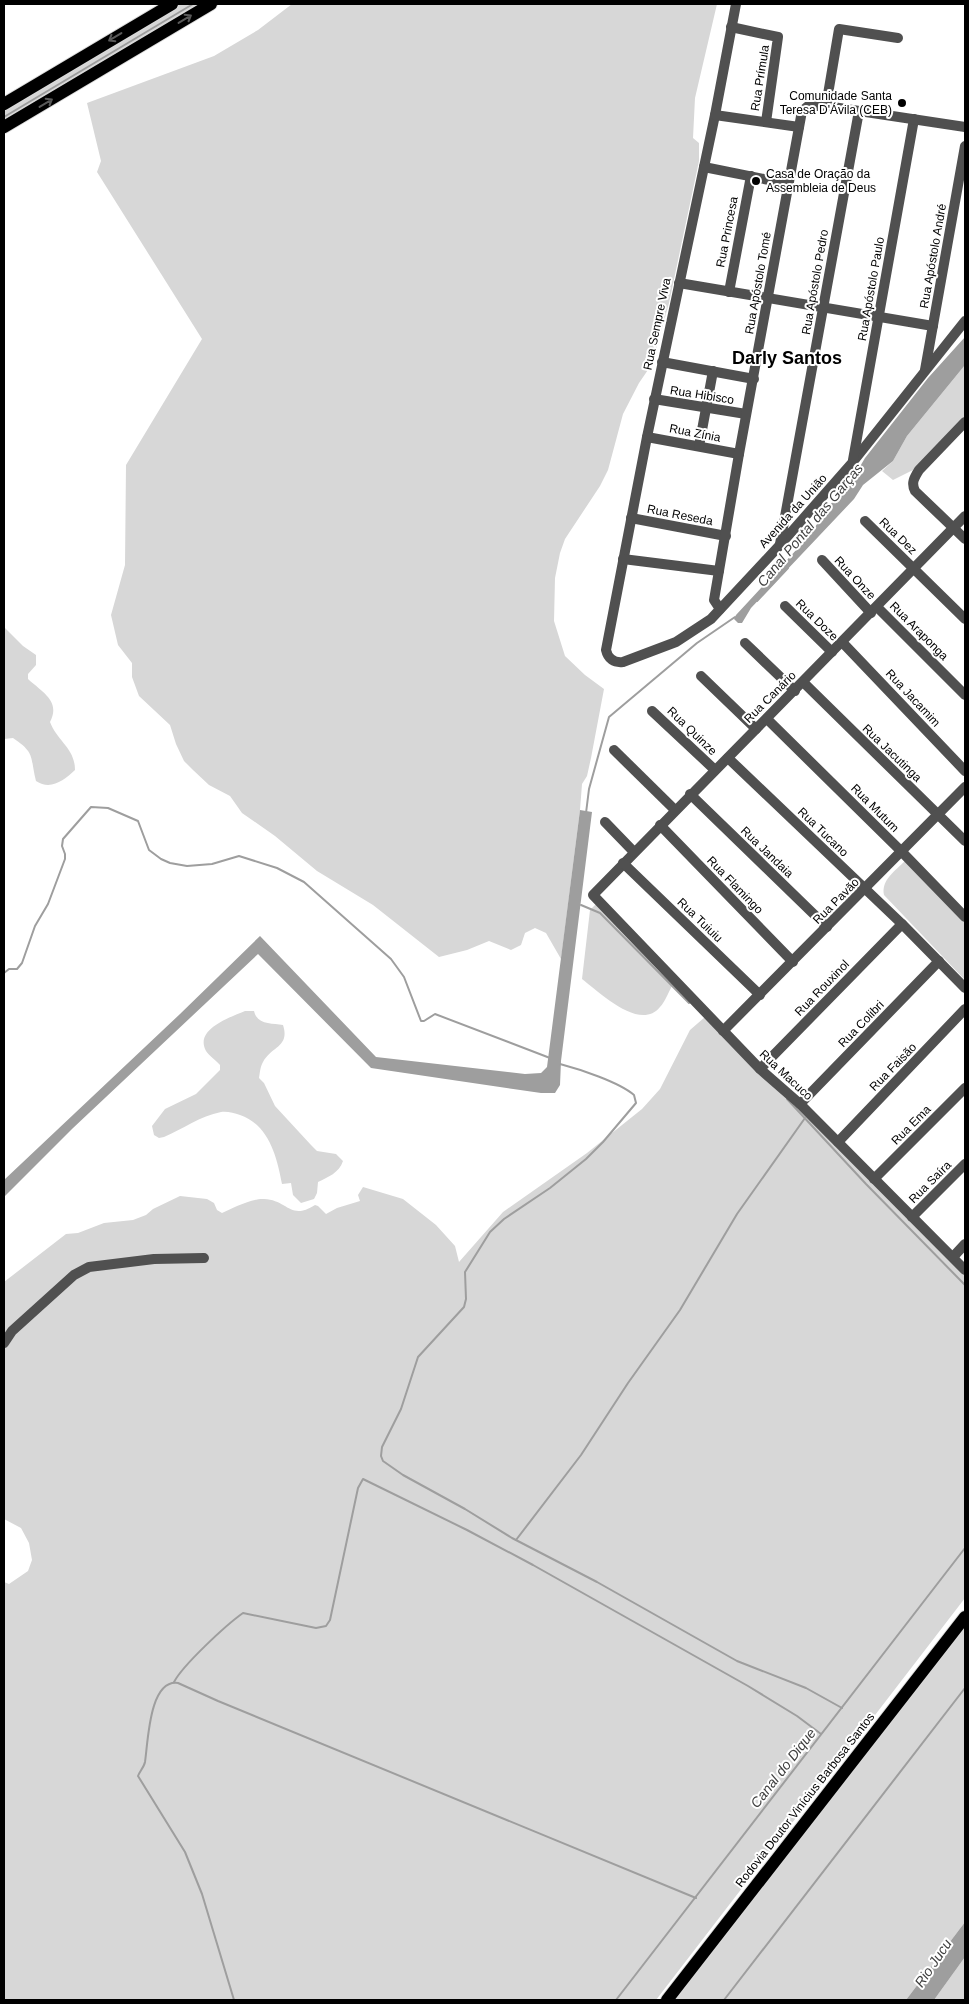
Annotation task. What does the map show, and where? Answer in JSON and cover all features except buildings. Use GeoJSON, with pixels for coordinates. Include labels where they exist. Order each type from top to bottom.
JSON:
{"type":"FeatureCollection","features":[{"type":"Feature","properties":{"kind":"main road"},"geometry":{"type":"LineString","coordinates":[[4,104],[172,4]]}},
{"type":"Feature","properties":{"kind":"main road"},"geometry":{"type":"LineString","coordinates":[[4,128],[212,4]]}},
{"type":"Feature","properties":{"kind":"main road","name":"Rodovia Doutor Vinícius Barbosa Santos"},"geometry":{"type":"LineString","coordinates":[[667,2000],[965,1617]]}},
{"type":"Feature","properties":{"kind":"street","name":"Rua Sempre Viva"},"geometry":{"type":"LineString","coordinates":[[606,650],[654,399],[715,115],[736,4]]}},
{"type":"Feature","properties":{"kind":"street","name":"Rua Prímula"},"geometry":{"type":"LineString","coordinates":[[731,28],[778,37],[766,122]]}},
{"type":"Feature","properties":{"kind":"street"},"geometry":{"type":"LineString","coordinates":[[898,38],[839,29],[826,106],[965,127]]}},
{"type":"Feature","properties":{"kind":"street","name":"Rua Apóstolo Tomé"},"geometry":{"type":"LineString","coordinates":[[720,609],[714,600],[801,115],[805,109],[813,106],[826,106]]}},
{"type":"Feature","properties":{"kind":"street","name":"Rua Apóstolo Pedro"},"geometry":{"type":"LineString","coordinates":[[780,545],[859,111]]}},
{"type":"Feature","properties":{"kind":"street"},"geometry":{"type":"LineString","coordinates":[[715,115],[799,127]]}},
{"type":"Feature","properties":{"kind":"street","name":"Rua Apóstolo Paulo"},"geometry":{"type":"LineString","coordinates":[[852,463],[914,119]]}},
{"type":"Feature","properties":{"kind":"street","name":"Rua Apóstolo André"},"geometry":{"type":"LineString","coordinates":[[925,371],[965,146]]}},
{"type":"Feature","properties":{"kind":"street"},"geometry":{"type":"LineString","coordinates":[[704,167],[789,184]]}},
{"type":"Feature","properties":{"kind":"street","name":"Rua Princesa"},"geometry":{"type":"LineString","coordinates":[[729,292],[751,176]]}},
{"type":"Feature","properties":{"kind":"street"},"geometry":{"type":"LineString","coordinates":[[679,283],[933,326]]}},
{"type":"Feature","properties":{"kind":"street","name":"Avenida da União"},"geometry":{"type":"LineString","coordinates":[[606,650],[612,660],[623,662],[676,642],[703,625],[780,545],[852,463],[965,322]]}},
{"type":"Feature","properties":{"kind":"street"},"geometry":{"type":"LineString","coordinates":[[662,362],[754,379]]}},
{"type":"Feature","properties":{"kind":"street"},"geometry":{"type":"LineString","coordinates":[[699,446],[713,371]]}},
{"type":"Feature","properties":{"kind":"street","name":"Rua Hibisco"},"geometry":{"type":"LineString","coordinates":[[654,399],[706,409],[746,414]]}},
{"type":"Feature","properties":{"kind":"street"},"geometry":{"type":"LineString","coordinates":[[965,422],[918,470],[913,480],[915,491],[965,539]]}},
{"type":"Feature","properties":{"kind":"street","name":"Rua Zínia"},"geometry":{"type":"LineString","coordinates":[[647,437],[739,454]]}},
{"type":"Feature","properties":{"kind":"street","name":"Rua Canário"},"geometry":{"type":"LineString","coordinates":[[593,895],[690,794],[728,758],[965,516]]}},
{"type":"Feature","properties":{"kind":"street","name":"Rua Reseda"},"geometry":{"type":"LineString","coordinates":[[631,518],[726,536]]}},
{"type":"Feature","properties":{"kind":"street","name":"Rua Dez"},"geometry":{"type":"LineString","coordinates":[[865,521],[965,618]]}},
{"type":"Feature","properties":{"kind":"street"},"geometry":{"type":"LineString","coordinates":[[623,559],[719,572]]}},
{"type":"Feature","properties":{"kind":"street","name":"Rua Onze"},"geometry":{"type":"LineString","coordinates":[[822,560],[874,610]]}},
{"type":"Feature","properties":{"kind":"street","name":"Rua Doze"},"geometry":{"type":"LineString","coordinates":[[784,606],[832,652]]}},
{"type":"Feature","properties":{"kind":"street","name":"Rua Araponga"},"geometry":{"type":"LineString","coordinates":[[874,610],[965,695]]}},
{"type":"Feature","properties":{"kind":"street","name":"Rua Jacamim"},"geometry":{"type":"LineString","coordinates":[[842,642],[965,772]]}},
{"type":"Feature","properties":{"kind":"street"},"geometry":{"type":"LineString","coordinates":[[745,643],[795,690]]}},
{"type":"Feature","properties":{"kind":"street"},"geometry":{"type":"LineString","coordinates":[[701,676],[756,729]]}},
{"type":"Feature","properties":{"kind":"street","name":"Rua Jacutinga"},"geometry":{"type":"LineString","coordinates":[[802,682],[965,841]]}},
{"type":"Feature","properties":{"kind":"street","name":"Rua Quinze"},"geometry":{"type":"LineString","coordinates":[[652,711],[715,770]]}},
{"type":"Feature","properties":{"kind":"street","name":"Rua Mutum"},"geometry":{"type":"LineString","coordinates":[[767,718],[902,852],[965,918]]}},
{"type":"Feature","properties":{"kind":"street"},"geometry":{"type":"LineString","coordinates":[[614,750],[675,810]]}},
{"type":"Feature","properties":{"kind":"street","name":"Rua Tucano"},"geometry":{"type":"LineString","coordinates":[[728,758],[902,924],[965,988]]}},
{"type":"Feature","properties":{"kind":"street","name":"Rua Pavão"},"geometry":{"type":"LineString","coordinates":[[723,1031],[865,890],[965,787]]}},
{"type":"Feature","properties":{"kind":"street","name":"Rua Jandaia"},"geometry":{"type":"LineString","coordinates":[[690,794],[827,927]]}},
{"type":"Feature","properties":{"kind":"street"},"geometry":{"type":"LineString","coordinates":[[605,822],[634,852]]}},
{"type":"Feature","properties":{"kind":"street","name":"Rua Flamingo"},"geometry":{"type":"LineString","coordinates":[[660,825],[793,962]]}},
{"type":"Feature","properties":{"kind":"street","name":"Rua Tuiuiu"},"geometry":{"type":"LineString","coordinates":[[623,863],[760,995]]}},
{"type":"Feature","properties":{"kind":"street","name":"Rua Macuco"},"geometry":{"type":"LineString","coordinates":[[593,895],[760,1069],[800,1104],[965,1270]]}},
{"type":"Feature","properties":{"kind":"street","name":"Rua Rouxinol"},"geometry":{"type":"LineString","coordinates":[[760,1069],[902,924]]}},
{"type":"Feature","properties":{"kind":"street","name":"Rua Colibri"},"geometry":{"type":"LineString","coordinates":[[800,1104],[940,961]]}},
{"type":"Feature","properties":{"kind":"street","name":"Rua Faisão"},"geometry":{"type":"LineString","coordinates":[[838,1142],[965,1009]]}},
{"type":"Feature","properties":{"kind":"street","name":"Rua Ema"},"geometry":{"type":"LineString","coordinates":[[874,1179],[965,1088]]}},
{"type":"Feature","properties":{"kind":"street","name":"Rua Saíra"},"geometry":{"type":"LineString","coordinates":[[912,1217],[965,1164]]}},
{"type":"Feature","properties":{"kind":"street"},"geometry":{"type":"LineString","coordinates":[[953,1257],[965,1244]]}},
{"type":"Feature","properties":{"kind":"street"},"geometry":{"type":"LineString","coordinates":[[4,1343],[12,1331],[82,1270],[107,1264],[154,1259],[204,1258]]}},
{"type":"Feature","properties":{"kind":"shaded area"},"geometry":{"type":"Polygon","coordinates":[[[180,4],[204,4],[4,123],[4,109],[180,4]]]}},
{"type":"Feature","properties":{"kind":"shaded area"},"geometry":{"type":"Polygon","coordinates":[[[292,4],[717,4],[695,98],[693,138],[699,143],[699,161],[669,303],[652,364],[639,383],[623,414],[608,470],[600,486],[565,539],[555,578],[554,621],[565,656],[585,675],[604,689],[587,776],[582,784],[561,959],[546,933],[535,928],[525,933],[521,945],[511,950],[489,941],[467,950],[439,957],[373,905],[317,871],[275,836],[242,813],[230,796],[209,785],[184,761],[170,725],[139,696],[132,677],[132,663],[118,645],[111,615],[125,565],[126,465],[202,339],[97,172],[101,161],[87,103],[214,56],[258,30],[292,4]]]}},
{"type":"Feature","properties":{"kind":"shaded area"},"geometry":{"type":"Polygon","coordinates":[[[965,337],[965,365],[907,436],[893,461],[863,485],[854,499],[751,608],[742,623],[738,623],[734,619],[736,615],[810,535],[828,507],[852,480],[865,458],[928,378],[965,337]]]}},
{"type":"Feature","properties":{"kind":"shaded area"},"geometry":{"type":"Polygon","coordinates":[[[965,365],[965,417],[913,470],[893,480],[882,471],[893,461],[907,436],[965,365]]]}},
{"type":"Feature","properties":{"kind":"shaded area"},"geometry":{"type":"Polygon","coordinates":[[[4,627],[23,646],[36,655],[36,665],[28,674],[28,679],[52,703],[53,715],[50,722],[69,750],[74,762],[75,770],[52,785],[36,781],[31,756],[20,743],[13,738],[4,739],[4,627]]]}},
{"type":"Feature","properties":{"kind":"shaded area"},"geometry":{"type":"Polygon","coordinates":[[[580,810],[592,812],[561,1061],[560,1085],[555,1093],[541,1093],[371,1068],[258,954],[72,1129],[4,1197],[4,1180],[260,936],[376,1057],[525,1074],[541,1073],[547,1067],[580,810]]]}},
{"type":"Feature","properties":{"kind":"shaded area"},"geometry":{"type":"Polygon","coordinates":[[[905,861],[965,923],[965,980],[884,895],[887,880],[905,861]]]}},
{"type":"Feature","properties":{"kind":"shaded area"},"geometry":{"type":"Polygon","coordinates":[[[597,903],[672,986],[662,1005],[652,1014],[631,1013],[609,1000],[582,979],[590,910],[597,903]]]}},
{"type":"Feature","properties":{"kind":"shaded area"},"geometry":{"type":"Polygon","coordinates":[[[245,1011],[254,1011],[258,1019],[262,1021],[283,1025],[284,1038],[279,1046],[263,1062],[259,1078],[264,1083],[275,1106],[317,1151],[336,1154],[343,1161],[336,1172],[318,1182],[317,1193],[314,1199],[301,1203],[293,1195],[291,1183],[282,1184],[274,1153],[265,1134],[258,1126],[240,1115],[221,1112],[199,1120],[164,1137],[159,1138],[154,1135],[152,1126],[165,1109],[196,1094],[220,1070],[220,1065],[206,1051],[205,1036],[209,1030],[223,1020],[245,1011]]]}},
{"type":"Feature","properties":{"kind":"shaded area"},"geometry":{"type":"Polygon","coordinates":[[[705,1017],[965,1274],[965,1598],[656,2000],[4,2000],[4,1582],[9,1584],[28,1571],[32,1560],[29,1543],[21,1528],[4,1519],[4,1282],[66,1234],[78,1233],[104,1223],[133,1220],[180,1196],[207,1199],[214,1203],[217,1210],[222,1213],[249,1202],[264,1199],[272,1200],[300,1211],[315,1205],[326,1214],[337,1208],[360,1201],[358,1195],[363,1187],[403,1199],[436,1225],[455,1246],[459,1262],[503,1212],[587,1153],[642,1109],[660,1089],[690,1030],[705,1017]]]}},
{"type":"Feature","properties":{"kind":"shaded area"},"geometry":{"type":"Polygon","coordinates":[[[965,1617],[965,1922],[906,2000],[671,2000],[965,1617]]]}},
{"type":"Feature","properties":{"kind":"shaded area","name":"Rio Jucu"},"geometry":{"type":"Polygon","coordinates":[[[965,1922],[965,1957],[934,2000],[906,2000],[965,1922]]]}},
{"type":"Feature","properties":{"kind":"shaded area"},"geometry":{"type":"Polygon","coordinates":[[[965,1957],[965,2000],[934,2000],[965,1957]]]}},
{"type":"Feature","properties":{"kind":"waterway"},"geometry":{"type":"LineString","coordinates":[[4,117],[193,4]]}},
{"type":"Feature","properties":{"kind":"waterway","name":"Canal Pontal das Garças"},"geometry":{"type":"LineString","coordinates":[[757,601],[788,568]]}},
{"type":"Feature","properties":{"kind":"waterway","name":"Canal Pontal das Garças"},"geometry":{"type":"LineString","coordinates":[[586,813],[589,789],[609,717],[697,643],[735,617]]}},
{"type":"Feature","properties":{"kind":"waterway"},"geometry":{"type":"LineString","coordinates":[[4,973],[9,969],[17,969],[22,963],[35,926],[48,904],[65,859],[62,846],[63,839],[91,807],[108,808],[138,821],[149,850],[170,863],[187,866],[212,864],[239,856],[277,868],[304,882],[391,959],[404,977],[421,1021],[435,1014],[550,1058]]}},
{"type":"Feature","properties":{"kind":"waterway"},"geometry":{"type":"LineString","coordinates":[[581,905],[600,913],[689,1003]]}},
{"type":"Feature","properties":{"kind":"waterway"},"geometry":{"type":"LineString","coordinates":[[560,1064],[619,1085],[634,1095],[636,1103],[586,1159],[550,1188],[504,1219],[490,1232],[465,1272],[466,1299],[464,1307],[418,1357],[401,1409],[382,1447],[381,1456],[383,1461],[403,1475],[465,1509],[512,1538],[597,1582],[737,1661],[806,1688],[842,1708]]}},
{"type":"Feature","properties":{"kind":"waterway"},"geometry":{"type":"LineString","coordinates":[[787,1099],[866,1184],[965,1285]]}},
{"type":"Feature","properties":{"kind":"waterway"},"geometry":{"type":"LineString","coordinates":[[516,1540],[581,1455],[628,1383],[680,1310],[737,1214],[805,1118]]}},
{"type":"Feature","properties":{"kind":"waterway"},"geometry":{"type":"LineString","coordinates":[[174,1682],[186,1666],[226,1626],[243,1613],[316,1628],[326,1626],[330,1620],[358,1488],[363,1479],[533,1565],[748,1686],[797,1716],[821,1734]]}},
{"type":"Feature","properties":{"kind":"waterway","name":"Canal do Dique"},"geometry":{"type":"LineString","coordinates":[[616,2000],[965,1548]]}},
{"type":"Feature","properties":{"kind":"waterway"},"geometry":{"type":"LineString","coordinates":[[234,2000],[202,1894],[185,1852],[138,1776],[145,1762],[149,1728],[156,1701],[161,1691],[168,1684],[178,1683],[696,1898]]}},
{"type":"Feature","properties":{"kind":"waterway"},"geometry":{"type":"LineString","coordinates":[[724,2000],[965,1688]]}},
{"type":"Feature","properties":{"kind":"place","name":"Comunidade Santa Teresa D'Ávila (CEB)"},"geometry":{"type":"Point","coordinates":[902,103]}},
{"type":"Feature","properties":{"kind":"place","name":"Casa de Oração da Assembleia de Deus"},"geometry":{"type":"Point","coordinates":[756,181]}},
{"type":"Feature","properties":{"kind":"district","name":"Darly Santos"},"geometry":{"type":"Point","coordinates":[787,358]}}]}
